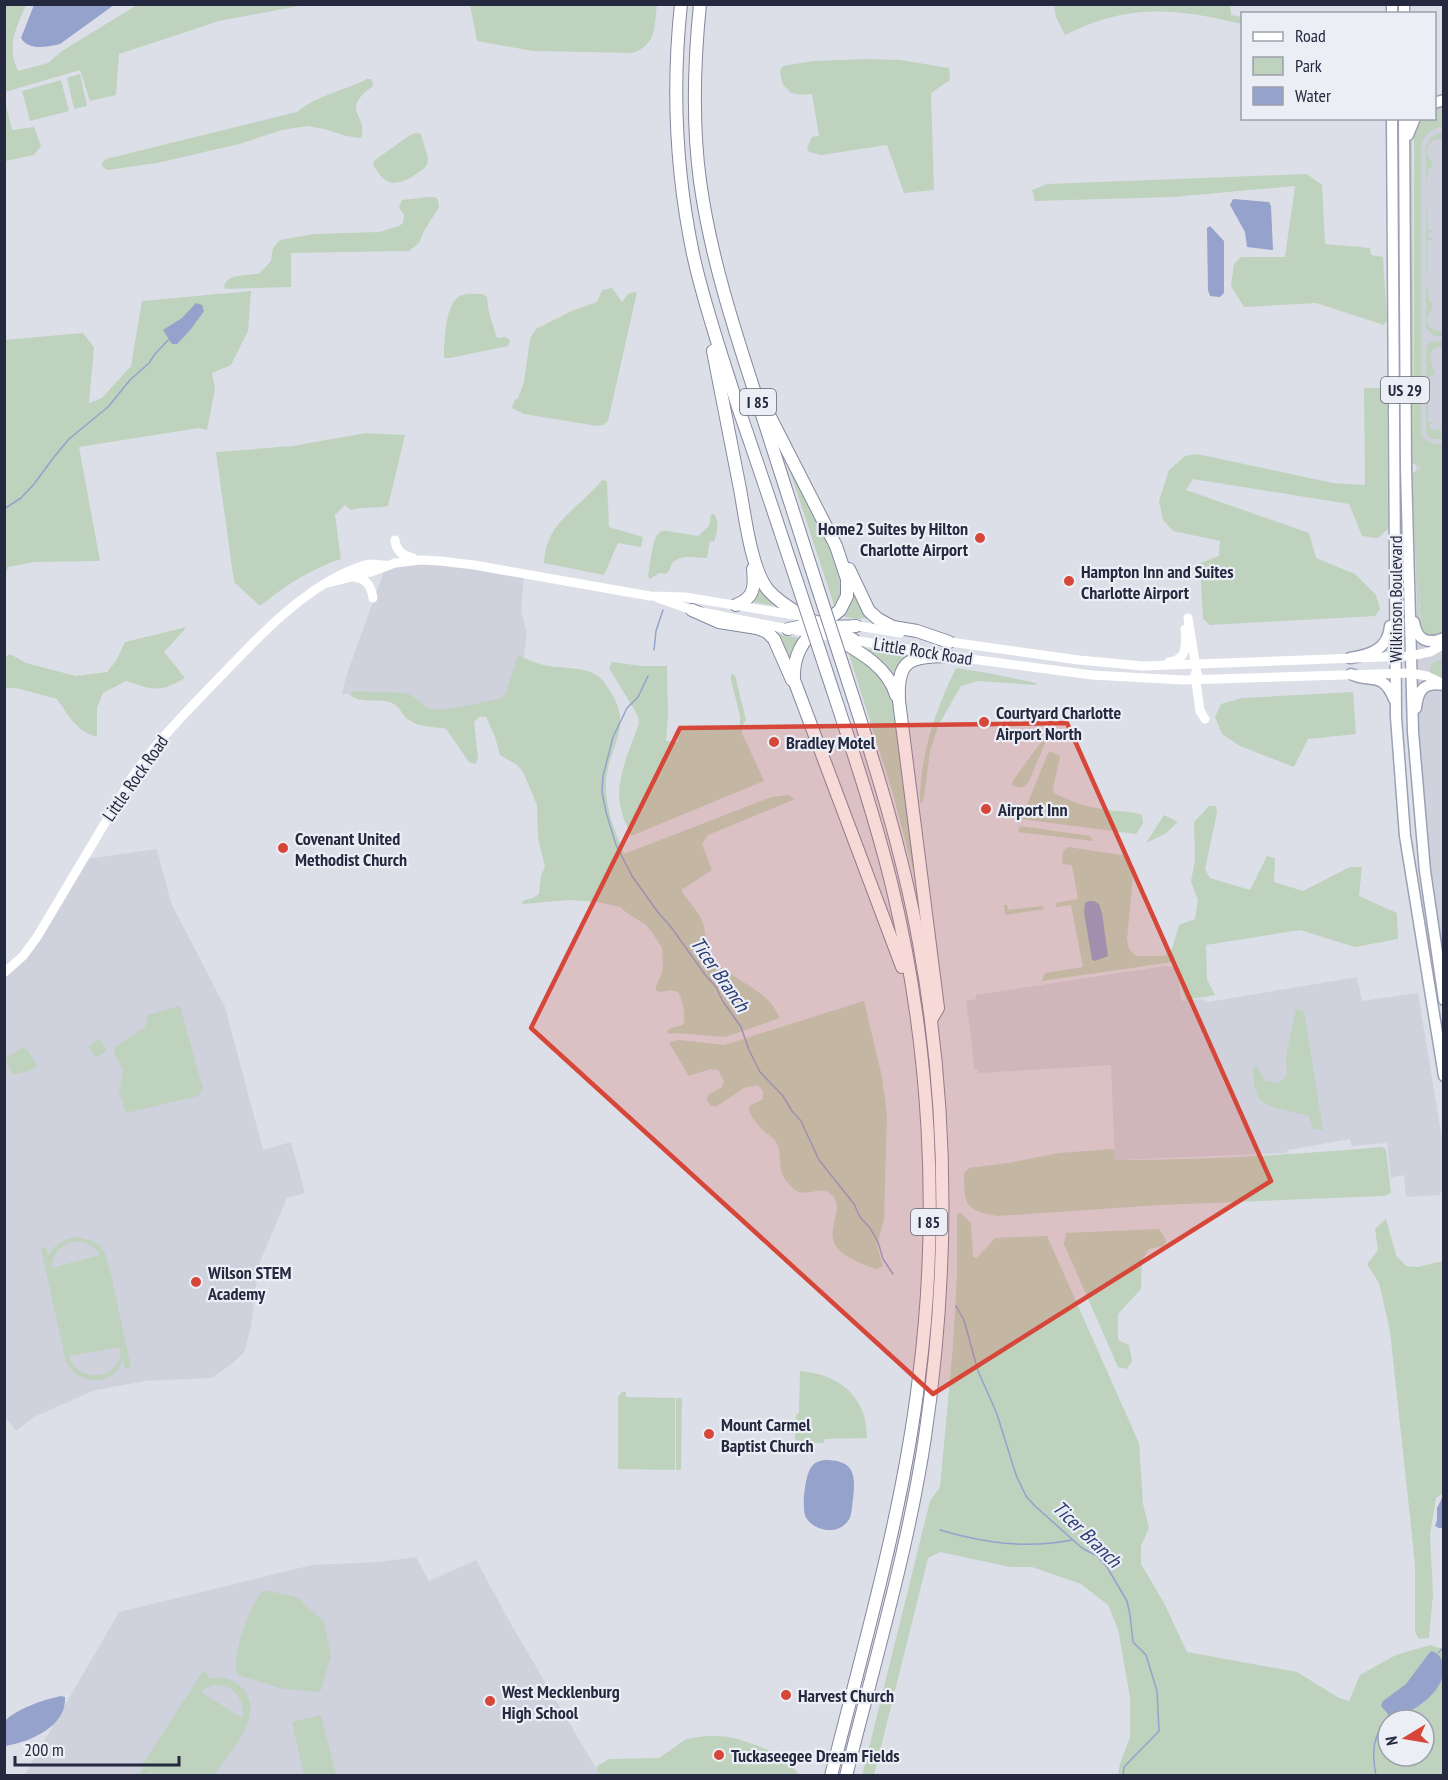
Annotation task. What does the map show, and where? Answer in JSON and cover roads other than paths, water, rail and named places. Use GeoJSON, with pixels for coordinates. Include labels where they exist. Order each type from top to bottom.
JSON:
{"type":"FeatureCollection","features":[{"type":"Feature","properties":{"kind":"highway","name":"I 85"},"geometry":{"type":"LineString","coordinates":[[681,4],[676,65],[677,129],[682,182],[693,252],[722,358],[877,829],[891,882],[912,993],[923,1081],[928,1161],[929,1249],[922,1355],[898,1502],[831,1776]]}},
{"type":"Feature","properties":{"kind":"highway","name":"I 85"},"geometry":{"type":"LineString","coordinates":[[700,4],[694,106],[700,182],[721,279],[749,376],[871,750],[892,824],[920,944],[931,1020],[940,1116],[943,1195],[941,1281],[933,1380],[925,1438],[906,1535],[846,1776]]}},
{"type":"Feature","properties":{"kind":"highway"},"geometry":{"type":"LineString","coordinates":[[700,282],[758,572],[767,587],[780,600],[880,668],[891,681],[898,701]]}},
{"type":"Feature","properties":{"kind":"highway"},"geometry":{"type":"LineString","coordinates":[[749,376],[873,615],[893,627],[917,631],[949,642]]}},
{"type":"Feature","properties":{"kind":"highway"},"geometry":{"type":"LineString","coordinates":[[736,605],[747,600],[754,588],[751,544]]}},
{"type":"Feature","properties":{"kind":"highway"},"geometry":{"type":"LineString","coordinates":[[836,546],[847,579],[847,596],[840,610],[804,643],[795,658],[794,680],[912,993]]}},
{"type":"Feature","properties":{"kind":"highway"},"geometry":{"type":"LineString","coordinates":[[692,610],[719,622],[757,628],[767,632],[774,639],[799,695]]}},
{"type":"Feature","properties":{"kind":"highway"},"geometry":{"type":"LineString","coordinates":[[788,614],[854,640]]}},
{"type":"Feature","properties":{"kind":"highway"},"geometry":{"type":"LineString","coordinates":[[788,629],[856,626]]}},
{"type":"Feature","properties":{"kind":"highway"},"geometry":{"type":"LineString","coordinates":[[931,1020],[938,1008],[898,701],[899,678],[908,664],[920,657],[948,657]]}},
{"type":"Feature","properties":{"kind":"main road","name":"Wilkinson Boulevard"},"geometry":{"type":"LineString","coordinates":[[1392,120],[1396,709],[1405,836],[1443,1076]]}},
{"type":"Feature","properties":{"kind":"main road","name":"Wilkinson Boulevard"},"geometry":{"type":"LineString","coordinates":[[1404,120],[1410,673],[1422,843],[1443,1000]]}},
{"type":"Feature","properties":{"kind":"main road"},"geometry":{"type":"LineString","coordinates":[[1404,153],[1414,120]]}},
{"type":"Feature","properties":{"kind":"main road"},"geometry":{"type":"LineString","coordinates":[[1393,304],[1405,304]]}},
{"type":"Feature","properties":{"kind":"main road"},"geometry":{"type":"LineString","coordinates":[[395,540],[397,549],[401,553],[421,560]]}},
{"type":"Feature","properties":{"kind":"main road","name":"Little Rock Road"},"geometry":{"type":"LineString","coordinates":[[324,585],[371,572],[386,565],[421,560],[474,565],[650,596],[685,597],[788,614]]}},
{"type":"Feature","properties":{"kind":"main road","name":"Little Rock Road"},"geometry":{"type":"LineString","coordinates":[[4,974],[23,956],[37,937],[126,787],[149,753],[184,714],[271,625],[324,585],[358,567],[370,564],[386,565]]}},
{"type":"Feature","properties":{"kind":"main road"},"geometry":{"type":"LineString","coordinates":[[354,577],[367,581],[373,598]]}},
{"type":"Feature","properties":{"kind":"main road","name":"Little Rock Road"},"geometry":{"type":"LineString","coordinates":[[650,596],[692,610],[788,629]]}},
{"type":"Feature","properties":{"kind":"main road"},"geometry":{"type":"LineString","coordinates":[[1410,599],[1413,604],[1415,628],[1420,636],[1429,642],[1443,638]]}},
{"type":"Feature","properties":{"kind":"main road"},"geometry":{"type":"LineString","coordinates":[[1350,658],[1371,654],[1384,644],[1389,636],[1392,607],[1395,600]]}},
{"type":"Feature","properties":{"kind":"main road"},"geometry":{"type":"LineString","coordinates":[[1162,665],[1177,661],[1183,655],[1188,618],[1201,712],[1205,719]]}},
{"type":"Feature","properties":{"kind":"main road","name":"Little Rock Road"},"geometry":{"type":"LineString","coordinates":[[856,626],[949,642],[1133,665],[1410,656],[1430,652],[1443,644]]}},
{"type":"Feature","properties":{"kind":"main road","name":"Little Rock Road"},"geometry":{"type":"LineString","coordinates":[[854,640],[948,657],[1102,676],[1198,679],[1410,673],[1427,676],[1443,685]]}},
{"type":"Feature","properties":{"kind":"main road"},"geometry":{"type":"LineString","coordinates":[[1351,674],[1382,682],[1391,692],[1396,709]]}},
{"type":"Feature","properties":{"kind":"main road"},"geometry":{"type":"LineString","coordinates":[[1413,732],[1420,691],[1428,685],[1443,685]]}},
{"type":"Feature","properties":{"kind":"main road"},"geometry":{"type":"LineString","coordinates":[[1405,836],[1411,840],[1413,846],[1432,963],[1434,971],[1440,978]]}},
{"type":"Feature","properties":{"kind":"water"},"geometry":{"type":"Polygon","coordinates":[[[34,4],[114,5],[60,44],[39,47],[28,45],[21,38],[34,4]]]}},
{"type":"Feature","properties":{"kind":"water"},"geometry":{"type":"Polygon","coordinates":[[[1233,199],[1269,202],[1273,250],[1247,247],[1245,232],[1230,205],[1233,199]]]}},
{"type":"Feature","properties":{"kind":"water"},"geometry":{"type":"Polygon","coordinates":[[[1210,226],[1224,241],[1224,293],[1220,297],[1210,296],[1208,290],[1207,228],[1210,226]]]}},
{"type":"Feature","properties":{"kind":"water"},"geometry":{"type":"Polygon","coordinates":[[[196,303],[202,305],[204,311],[177,344],[172,344],[163,330],[182,318],[196,303]]]}},
{"type":"Feature","properties":{"kind":"water"},"geometry":{"type":"Polygon","coordinates":[[[1089,901],[1099,904],[1108,956],[1095,961],[1092,960],[1084,912],[1085,903],[1089,901]]]}},
{"type":"Feature","properties":{"kind":"water"},"geometry":{"type":"Polygon","coordinates":[[[824,1460],[842,1462],[847,1465],[854,1482],[852,1508],[848,1521],[834,1530],[816,1527],[807,1519],[804,1510],[805,1490],[810,1470],[812,1466],[824,1460]]]}},
{"type":"Feature","properties":{"kind":"water"},"geometry":{"type":"Polygon","coordinates":[[[1442,1498],[1443,1528],[1439,1528],[1435,1526],[1437,1508],[1442,1498]]]}},
{"type":"Feature","properties":{"kind":"water"},"geometry":{"type":"Polygon","coordinates":[[[1430,1652],[1437,1653],[1443,1665],[1443,1674],[1435,1691],[1414,1708],[1383,1708],[1381,1706],[1383,1701],[1406,1684],[1430,1652]]]}},
{"type":"Feature","properties":{"kind":"water"},"geometry":{"type":"Polygon","coordinates":[[[61,1696],[65,1697],[64,1708],[53,1725],[35,1737],[5,1746],[5,1721],[16,1712],[31,1705],[61,1696]]]}},
{"type":"Feature","properties":{"kind":"waterway"},"geometry":{"type":"LineString","coordinates":[[4,509],[21,498],[69,439],[108,407],[170,338]]}},
{"type":"Feature","properties":{"kind":"waterway","name":"Ticer Branch"},"geometry":{"type":"LineString","coordinates":[[654,650],[656,631],[663,610]]}},
{"type":"Feature","properties":{"kind":"waterway","name":"Ticer Branch"},"geometry":{"type":"LineString","coordinates":[[648,676],[638,697],[627,708],[613,737],[603,776],[602,792],[616,845],[632,876],[716,987],[722,1000],[741,1027],[760,1072],[783,1096],[801,1121],[819,1160],[870,1228],[878,1242],[883,1259],[893,1274]]}},
{"type":"Feature","properties":{"kind":"waterway","name":"Ticer Branch"},"geometry":{"type":"LineString","coordinates":[[956,1306],[964,1320],[978,1371],[997,1414],[1016,1475],[1026,1496],[1082,1548],[1097,1556],[1107,1567],[1127,1601],[1133,1642],[1146,1655],[1157,1691],[1159,1731],[1124,1767],[1123,1776]]}},
{"type":"Feature","properties":{"kind":"waterway"},"geometry":{"type":"LineString","coordinates":[[940,1530],[1005,1543],[1038,1544],[1072,1540]]}},
{"type":"Feature","properties":{"kind":"waterway"},"geometry":{"type":"LineString","coordinates":[[1438,1653],[1444,1647]]}},
{"type":"Feature","properties":{"kind":"waterway"},"geometry":{"type":"LineString","coordinates":[[1376,1740],[1374,1758],[1376,1776]]}},
{"type":"Feature","properties":{"kind":"place","name":"Home2 Suites by Hilton Charlotte Airport"},"geometry":{"type":"Point","coordinates":[980,538]}},
{"type":"Feature","properties":{"kind":"place","name":"Hampton Inn and Suites Charlotte Airport"},"geometry":{"type":"Point","coordinates":[1069,581]}},
{"type":"Feature","properties":{"kind":"place","name":"Courtyard Charlotte Airport North"},"geometry":{"type":"Point","coordinates":[984,722]}},
{"type":"Feature","properties":{"kind":"place","name":"Bradley Motel"},"geometry":{"type":"Point","coordinates":[774,742]}},
{"type":"Feature","properties":{"kind":"place","name":"Airport Inn"},"geometry":{"type":"Point","coordinates":[986,809]}},
{"type":"Feature","properties":{"kind":"place","name":"Covenant United Methodist Church"},"geometry":{"type":"Point","coordinates":[283,848]}},
{"type":"Feature","properties":{"kind":"place","name":"Wilson STEM Academy"},"geometry":{"type":"Point","coordinates":[196,1282]}},
{"type":"Feature","properties":{"kind":"place","name":"Mount Carmel Baptist Church"},"geometry":{"type":"Point","coordinates":[709,1434]}},
{"type":"Feature","properties":{"kind":"place","name":"Harvest Church"},"geometry":{"type":"Point","coordinates":[786,1695]}},
{"type":"Feature","properties":{"kind":"place","name":"West Mecklenburg High School"},"geometry":{"type":"Point","coordinates":[490,1701]}},
{"type":"Feature","properties":{"kind":"place","name":"Tuckaseegee Dream Fields"},"geometry":{"type":"Point","coordinates":[719,1755]}}]}
